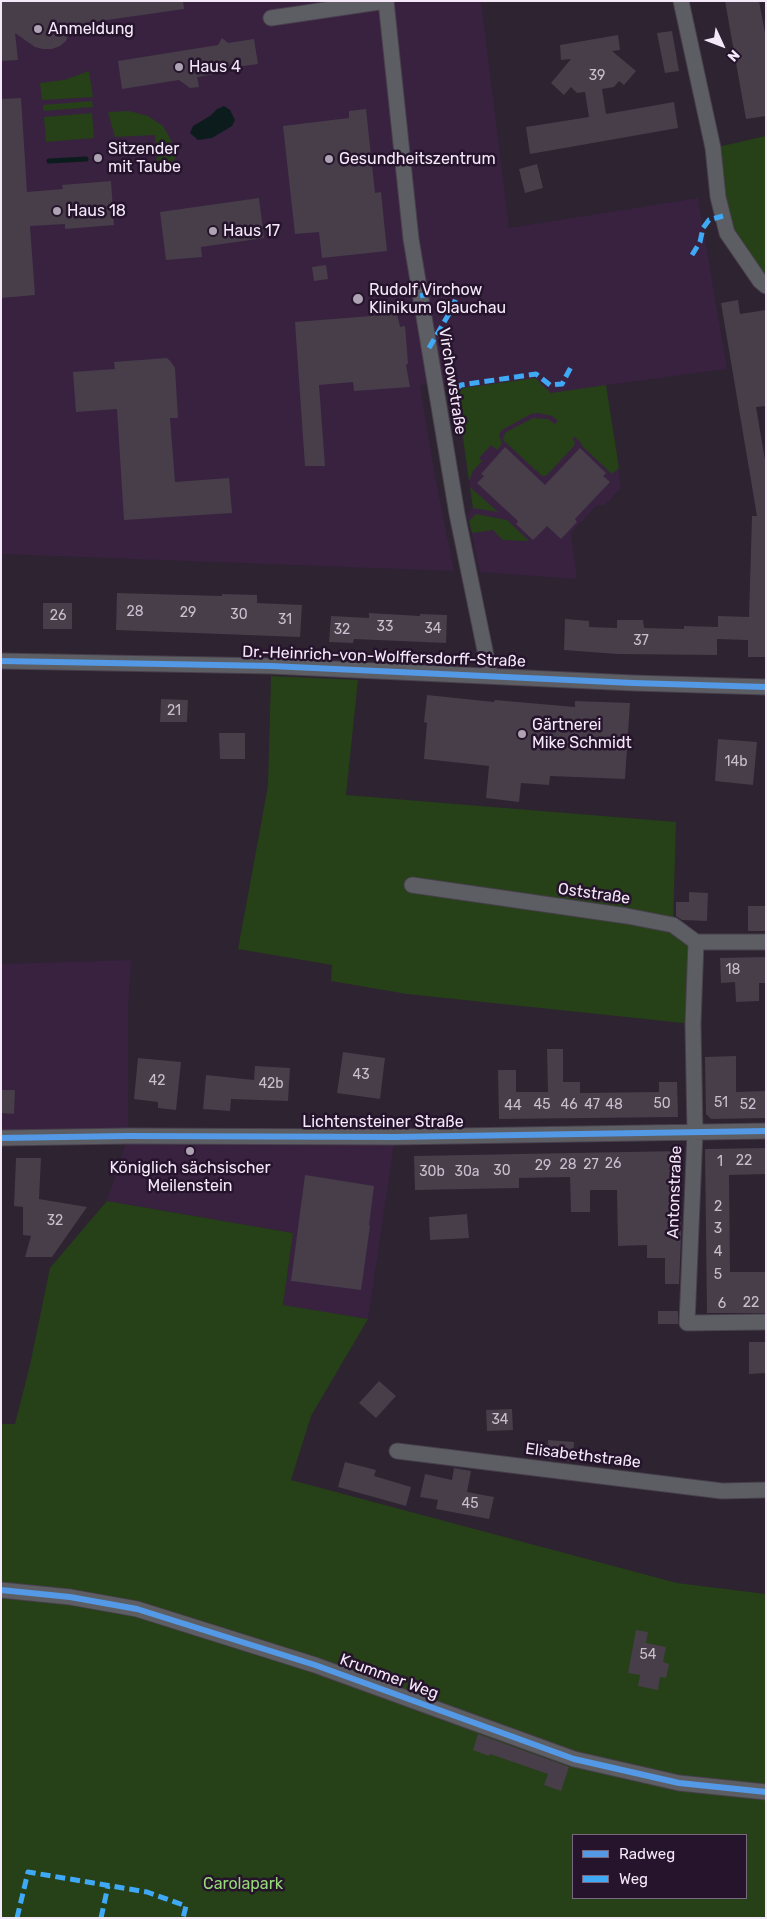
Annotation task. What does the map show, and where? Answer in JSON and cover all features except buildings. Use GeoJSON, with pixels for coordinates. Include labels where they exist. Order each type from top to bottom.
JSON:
{"type":"FeatureCollection","features":[{"type":"Feature","properties":{"kind":"street","name":"Virchowstraße"},"geometry":{"type":"LineString","coordinates":[[271,18],[386,1],[412,246],[457,514],[490,675]]}},
{"type":"Feature","properties":{"kind":"street"},"geometry":{"type":"LineString","coordinates":[[681,1],[712,148],[718,197],[727,233],[760,281],[766,286]]}},
{"type":"Feature","properties":{"kind":"street","name":"Dr.-Heinrich-von-Wolffersdorff-Straße"},"geometry":{"type":"LineString","coordinates":[[1,661],[271,666],[633,683],[766,687]]}},
{"type":"Feature","properties":{"kind":"street","name":"Oststraße"},"geometry":{"type":"LineString","coordinates":[[412,885],[627,916],[673,925],[696,942]]}},
{"type":"Feature","properties":{"kind":"street"},"geometry":{"type":"LineString","coordinates":[[696,942],[766,942]]}},
{"type":"Feature","properties":{"kind":"street","name":"Antonstraße"},"geometry":{"type":"LineString","coordinates":[[696,942],[693,1024],[695,1132],[686,1323],[766,1322]]}},
{"type":"Feature","properties":{"kind":"street","name":"Lichtensteiner Straße"},"geometry":{"type":"LineString","coordinates":[[1,1138],[128,1136],[395,1137],[766,1131]]}},
{"type":"Feature","properties":{"kind":"street","name":"Elisabethstraße"},"geometry":{"type":"LineString","coordinates":[[397,1451],[722,1491],[766,1490]]}},
{"type":"Feature","properties":{"kind":"street","name":"Krummer Weg"},"geometry":{"type":"LineString","coordinates":[[1,1590],[70,1597],[137,1610],[315,1665],[574,1759],[679,1783],[766,1792]]}},
{"type":"Feature","properties":{"kind":"shaded area","name":"Rudolf Virchow Klinikum Glauchau"},"geometry":{"type":"Polygon","coordinates":[[[1,1],[481,1],[509,228],[698,198],[727,369],[606,385],[621,488],[605,505],[597,505],[571,533],[577,579],[480,572],[468,515],[473,507],[457,395],[463,388],[459,382],[420,385],[434,471],[454,571],[1,554],[1,1]]]}},
{"type":"Feature","properties":{"kind":"shaded area"},"geometry":{"type":"Polygon","coordinates":[[[224,106],[230,110],[235,120],[232,126],[212,138],[198,140],[190,133],[193,126],[224,106]]]}},
{"type":"Feature","properties":{"kind":"shaded area"},"geometry":{"type":"Polygon","coordinates":[[[131,960],[128,1010],[128,1136],[395,1137],[368,1319],[283,1307],[293,1233],[107,1201],[128,1137],[1,1138],[1,964],[131,960]]]}},
{"type":"Feature","properties":{"kind":"green space"},"geometry":{"type":"Polygon","coordinates":[[[89,71],[93,97],[42,100],[40,83],[64,80],[89,71]]]}},
{"type":"Feature","properties":{"kind":"green space"},"geometry":{"type":"Polygon","coordinates":[[[92,101],[93,107],[43,111],[43,105],[92,101]]]}},
{"type":"Feature","properties":{"kind":"green space"},"geometry":{"type":"Polygon","coordinates":[[[129,111],[148,116],[163,126],[171,140],[176,157],[171,164],[157,164],[155,135],[115,137],[108,112],[129,111]]]}},
{"type":"Feature","properties":{"kind":"green space"},"geometry":{"type":"Polygon","coordinates":[[[92,113],[94,138],[46,142],[44,117],[92,113]]]}},
{"type":"Feature","properties":{"kind":"green space"},"geometry":{"type":"Polygon","coordinates":[[[766,136],[766,286],[727,233],[713,148],[766,136]]]}},
{"type":"Feature","properties":{"kind":"green space"},"geometry":{"type":"Polygon","coordinates":[[[535,378],[551,393],[606,385],[619,468],[612,474],[575,437],[572,439],[575,442],[574,446],[546,476],[542,476],[503,438],[506,432],[533,418],[548,419],[555,424],[558,421],[552,416],[538,413],[531,414],[502,430],[499,435],[502,444],[497,450],[491,445],[479,458],[482,461],[473,471],[469,481],[457,395],[463,388],[535,378]]]}},
{"type":"Feature","properties":{"kind":"green space"},"geometry":{"type":"Polygon","coordinates":[[[470,487],[498,512],[473,508],[470,487]]]}},
{"type":"Feature","properties":{"kind":"green space"},"geometry":{"type":"Polygon","coordinates":[[[476,514],[507,520],[529,541],[503,540],[493,530],[472,533],[469,521],[476,514]]]}},
{"type":"Feature","properties":{"kind":"green space"},"geometry":{"type":"Polygon","coordinates":[[[271,676],[358,680],[346,795],[676,822],[673,925],[696,942],[693,1024],[407,994],[331,981],[332,965],[238,949],[268,786],[271,676]]]}},
{"type":"Feature","properties":{"kind":"green space","name":"Carolapark"},"geometry":{"type":"Polygon","coordinates":[[[107,1201],[293,1233],[283,1305],[368,1319],[311,1416],[291,1480],[677,1583],[766,1594],[766,1918],[1,1918],[1,1424],[15,1424],[30,1365],[50,1268],[107,1201]]]}},
{"type":"Feature","properties":{"kind":"waterway"},"geometry":{"type":"LineString","coordinates":[[49,161],[86,159]]}},
{"type":"Feature","properties":{"kind":"marked path"},"geometry":{"type":"LineString","coordinates":[[692,255],[700,242],[703,228],[709,220],[723,216]]}},
{"type":"Feature","properties":{"kind":"marked path"},"geometry":{"type":"LineString","coordinates":[[420,296],[457,288]]}},
{"type":"Feature","properties":{"kind":"marked path"},"geometry":{"type":"LineString","coordinates":[[429,348],[458,294]]}},
{"type":"Feature","properties":{"kind":"marked path"},"geometry":{"type":"LineString","coordinates":[[456,389],[461,385],[536,374],[550,385],[562,384],[571,367]]}},
{"type":"Feature","properties":{"kind":"marked path"},"geometry":{"type":"LineString","coordinates":[[17,1918],[28,1872],[147,1892],[186,1906],[183,1918]]}},
{"type":"Feature","properties":{"kind":"marked path"},"geometry":{"type":"LineString","coordinates":[[101,1918],[108,1886]]}},
{"type":"Feature","properties":{"kind":"cycle path"},"geometry":{"type":"LineString","coordinates":[[1,661],[271,666],[633,683],[766,687]]}},
{"type":"Feature","properties":{"kind":"cycle path"},"geometry":{"type":"LineString","coordinates":[[1,1138],[128,1136],[395,1137],[766,1131]]}},
{"type":"Feature","properties":{"kind":"cycle path"},"geometry":{"type":"LineString","coordinates":[[1,1590],[70,1597],[137,1609],[315,1665],[574,1759],[679,1783],[766,1792]]}},
{"type":"Feature","properties":{"kind":"place","name":"Anmeldung"},"geometry":{"type":"Point","coordinates":[38,29]}},
{"type":"Feature","properties":{"kind":"place","name":"Haus 4"},"geometry":{"type":"Point","coordinates":[179,67]}},
{"type":"Feature","properties":{"kind":"place","name":"Sitzender mit Taube"},"geometry":{"type":"Point","coordinates":[98,158]}},
{"type":"Feature","properties":{"kind":"place","name":"Gesundheitszentrum"},"geometry":{"type":"Point","coordinates":[329,159]}},
{"type":"Feature","properties":{"kind":"place","name":"Haus 18"},"geometry":{"type":"Point","coordinates":[57,211]}},
{"type":"Feature","properties":{"kind":"place","name":"Haus 17"},"geometry":{"type":"Point","coordinates":[213,231]}},
{"type":"Feature","properties":{"kind":"place","name":"Rudolf Virchow Klinikum Glauchau"},"geometry":{"type":"Point","coordinates":[358,299]}},
{"type":"Feature","properties":{"kind":"place","name":"Gärtnerei Mike Schmidt"},"geometry":{"type":"Point","coordinates":[522,734]}},
{"type":"Feature","properties":{"kind":"place","name":"Königlich sächsischer Meilenstein"},"geometry":{"type":"Point","coordinates":[190,1151]}}]}
